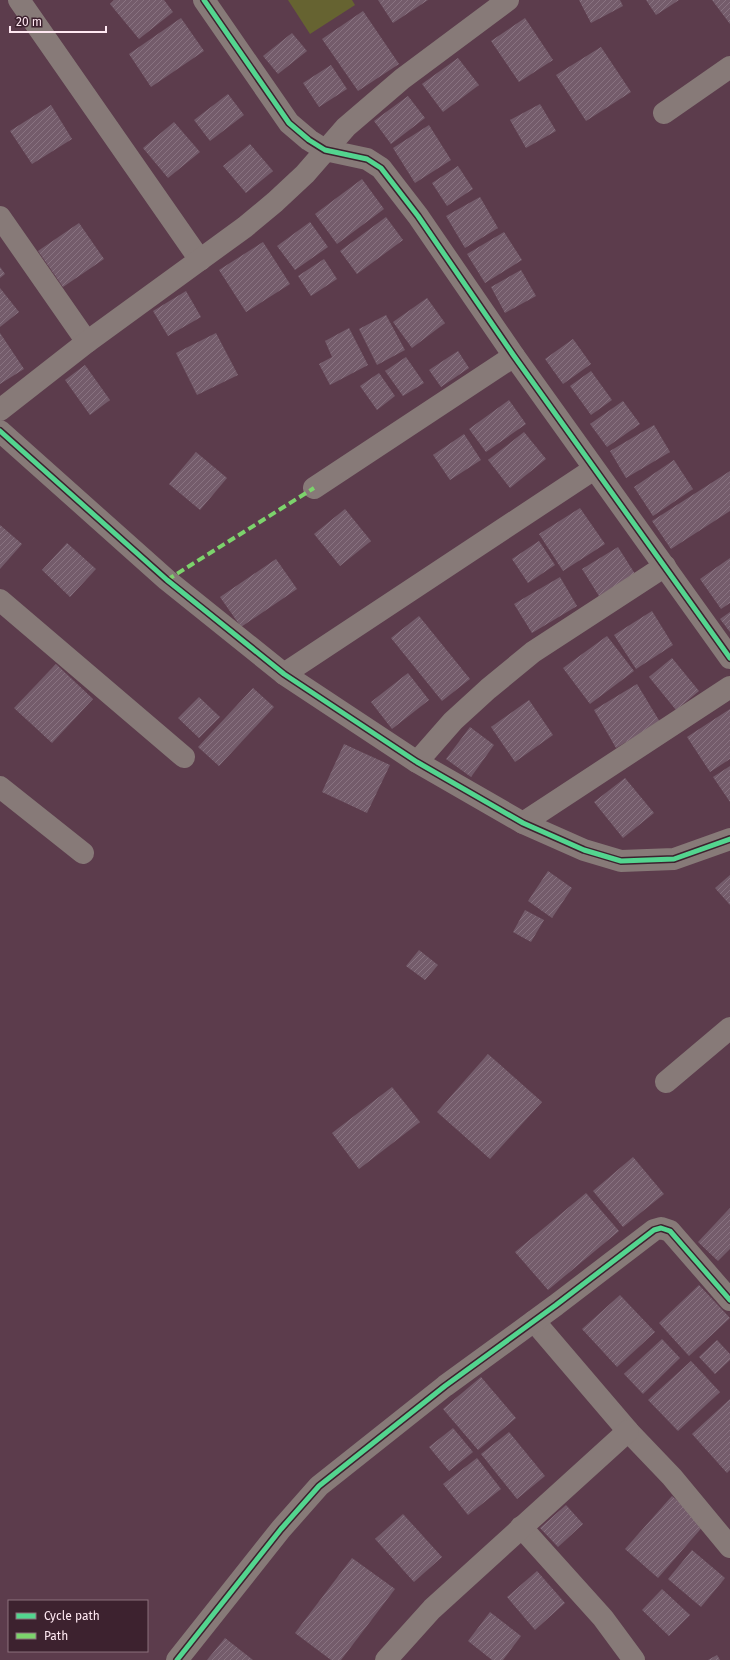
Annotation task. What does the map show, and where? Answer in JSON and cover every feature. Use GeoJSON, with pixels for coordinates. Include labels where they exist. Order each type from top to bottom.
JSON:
{"type":"FeatureCollection","features":[{"type":"Feature","properties":{"kind":"street"},"geometry":{"type":"LineString","coordinates":[[20,0],[200,260]]}},
{"type":"Feature","properties":{"kind":"street"},"geometry":{"type":"LineString","coordinates":[[204,0],[288,123],[309,140],[325,150],[367,159],[381,168],[418,216],[514,356],[730,658]]}},
{"type":"Feature","properties":{"kind":"street"},"geometry":{"type":"LineString","coordinates":[[0,410],[86,342],[245,227],[305,174],[346,127],[402,79],[508,0]]}},
{"type":"Feature","properties":{"kind":"street"},"geometry":{"type":"LineString","coordinates":[[664,113],[730,67]]}},
{"type":"Feature","properties":{"kind":"street"},"geometry":{"type":"LineString","coordinates":[[0,217],[86,342]]}},
{"type":"Feature","properties":{"kind":"street"},"geometry":{"type":"LineString","coordinates":[[314,488],[514,356]]}},
{"type":"Feature","properties":{"kind":"street"},"geometry":{"type":"LineString","coordinates":[[0,431],[167,580],[284,674],[417,762],[523,823],[584,850],[621,862],[674,859],[730,839]]}},
{"type":"Feature","properties":{"kind":"street"},"geometry":{"type":"LineString","coordinates":[[284,674],[594,469]]}},
{"type":"Feature","properties":{"kind":"street"},"geometry":{"type":"LineString","coordinates":[[417,762],[453,721],[488,689],[533,652],[664,566]]}},
{"type":"Feature","properties":{"kind":"street"},"geometry":{"type":"LineString","coordinates":[[0,600],[184,757]]}},
{"type":"Feature","properties":{"kind":"street"},"geometry":{"type":"LineString","coordinates":[[523,823],[730,687]]}},
{"type":"Feature","properties":{"kind":"street"},"geometry":{"type":"LineString","coordinates":[[0,787],[83,853]]}},
{"type":"Feature","properties":{"kind":"street"},"geometry":{"type":"LineString","coordinates":[[666,1082],[730,1028]]}},
{"type":"Feature","properties":{"kind":"street"},"geometry":{"type":"LineString","coordinates":[[177,1660],[281,1529],[319,1486],[445,1386],[654,1230],[661,1228],[670,1231],[730,1300]]}},
{"type":"Feature","properties":{"kind":"street"},"geometry":{"type":"LineString","coordinates":[[534,1321],[628,1431],[672,1477],[730,1547]]}},
{"type":"Feature","properties":{"kind":"street"},"geometry":{"type":"LineString","coordinates":[[386,1660],[432,1609],[628,1431]]}},
{"type":"Feature","properties":{"kind":"street"},"geometry":{"type":"LineString","coordinates":[[521,1528],[603,1618],[634,1660]]}},
{"type":"Feature","properties":{"kind":"shaded area"},"geometry":{"type":"Polygon","coordinates":[[[288,0],[352,0],[355,5],[310,34],[288,0]]]}},
{"type":"Feature","properties":{"kind":"building"},"geometry":{"type":"Polygon","coordinates":[[[114,0],[164,0],[173,12],[139,39],[110,4],[114,0]]]}},
{"type":"Feature","properties":{"kind":"building"},"geometry":{"type":"Polygon","coordinates":[[[378,0],[428,0],[393,23],[378,0]]]}},
{"type":"Feature","properties":{"kind":"building"},"geometry":{"type":"Polygon","coordinates":[[[579,0],[620,0],[623,6],[591,23],[579,0]]]}},
{"type":"Feature","properties":{"kind":"building"},"geometry":{"type":"Polygon","coordinates":[[[646,0],[679,0],[656,15],[646,0]]]}},
{"type":"Feature","properties":{"kind":"building"},"geometry":{"type":"Polygon","coordinates":[[[712,0],[730,0],[730,24],[712,0]]]}},
{"type":"Feature","properties":{"kind":"building"},"geometry":{"type":"Polygon","coordinates":[[[363,11],[399,64],[358,91],[322,39],[363,11]]]}},
{"type":"Feature","properties":{"kind":"building"},"geometry":{"type":"Polygon","coordinates":[[[181,18],[204,51],[151,87],[129,54],[181,18]]]}},
{"type":"Feature","properties":{"kind":"building"},"geometry":{"type":"Polygon","coordinates":[[[525,18],[553,60],[519,82],[491,41],[525,18]]]}},
{"type":"Feature","properties":{"kind":"building"},"geometry":{"type":"Polygon","coordinates":[[[292,33],[307,51],[278,74],[263,56],[292,33]]]}},
{"type":"Feature","properties":{"kind":"building"},"geometry":{"type":"Polygon","coordinates":[[[601,47],[631,92],[586,121],[556,75],[601,47]]]}},
{"type":"Feature","properties":{"kind":"building"},"geometry":{"type":"Polygon","coordinates":[[[458,58],[479,85],[443,112],[422,84],[458,58]]]}},
{"type":"Feature","properties":{"kind":"building"},"geometry":{"type":"Polygon","coordinates":[[[331,65],[347,89],[319,107],[303,83],[331,65]]]}},
{"type":"Feature","properties":{"kind":"building"},"geometry":{"type":"Polygon","coordinates":[[[228,94],[244,115],[210,141],[194,120],[228,94]]]}},
{"type":"Feature","properties":{"kind":"building"},"geometry":{"type":"Polygon","coordinates":[[[408,96],[425,118],[391,144],[374,121],[408,96]]]}},
{"type":"Feature","properties":{"kind":"building"},"geometry":{"type":"Polygon","coordinates":[[[540,104],[556,131],[526,148],[510,120],[540,104]]]}},
{"type":"Feature","properties":{"kind":"building"},"geometry":{"type":"Polygon","coordinates":[[[51,105],[72,139],[32,164],[10,131],[51,105]]]}},
{"type":"Feature","properties":{"kind":"building"},"geometry":{"type":"Polygon","coordinates":[[[174,122],[200,152],[168,178],[143,148],[174,122]]]}},
{"type":"Feature","properties":{"kind":"building"},"geometry":{"type":"Polygon","coordinates":[[[429,125],[451,160],[415,183],[393,148],[429,125]]]}},
{"type":"Feature","properties":{"kind":"building"},"geometry":{"type":"Polygon","coordinates":[[[250,144],[273,171],[246,193],[223,166],[250,144]]]}},
{"type":"Feature","properties":{"kind":"building"},"geometry":{"type":"Polygon","coordinates":[[[458,166],[473,189],[447,206],[432,183],[458,166]]]}},
{"type":"Feature","properties":{"kind":"building"},"geometry":{"type":"Polygon","coordinates":[[[362,179],[384,209],[337,244],[315,214],[362,179]]]}},
{"type":"Feature","properties":{"kind":"building"},"geometry":{"type":"Polygon","coordinates":[[[480,197],[498,228],[465,248],[446,216],[480,197]]]}},
{"type":"Feature","properties":{"kind":"building"},"geometry":{"type":"Polygon","coordinates":[[[386,217],[403,240],[357,274],[340,251],[386,217]]]}},
{"type":"Feature","properties":{"kind":"building"},"geometry":{"type":"Polygon","coordinates":[[[310,222],[328,247],[295,270],[277,246],[310,222]]]}},
{"type":"Feature","properties":{"kind":"building"},"geometry":{"type":"Polygon","coordinates":[[[79,223],[104,259],[63,287],[38,251],[79,223]]]}},
{"type":"Feature","properties":{"kind":"building"},"geometry":{"type":"Polygon","coordinates":[[[504,232],[522,260],[485,283],[467,254],[504,232]]]}},
{"type":"Feature","properties":{"kind":"building"},"geometry":{"type":"Polygon","coordinates":[[[263,242],[290,284],[246,312],[219,270],[263,242]]]}},
{"type":"Feature","properties":{"kind":"building"},"geometry":{"type":"Polygon","coordinates":[[[324,259],[337,279],[311,296],[298,276],[324,259]]]}},
{"type":"Feature","properties":{"kind":"building"},"geometry":{"type":"Polygon","coordinates":[[[0,267],[5,274],[0,278],[0,267]]]}},
{"type":"Feature","properties":{"kind":"building"},"geometry":{"type":"Polygon","coordinates":[[[521,270],[536,296],[505,313],[491,287],[521,270]]]}},
{"type":"Feature","properties":{"kind":"building"},"geometry":{"type":"Polygon","coordinates":[[[0,288],[19,312],[0,327],[0,288]]]}},
{"type":"Feature","properties":{"kind":"building"},"geometry":{"type":"Polygon","coordinates":[[[186,291],[201,317],[168,336],[153,311],[186,291]]]}},
{"type":"Feature","properties":{"kind":"building"},"geometry":{"type":"Polygon","coordinates":[[[427,298],[445,323],[412,348],[393,322],[427,298]]]}},
{"type":"Feature","properties":{"kind":"building"},"geometry":{"type":"Polygon","coordinates":[[[386,315],[405,350],[377,365],[359,329],[386,315]]]}},
{"type":"Feature","properties":{"kind":"building"},"geometry":{"type":"Polygon","coordinates":[[[349,328],[368,365],[330,385],[319,364],[332,357],[325,341],[349,328]]]}},
{"type":"Feature","properties":{"kind":"building"},"geometry":{"type":"Polygon","coordinates":[[[0,333],[24,369],[0,384],[0,333]]]}},
{"type":"Feature","properties":{"kind":"building"},"geometry":{"type":"Polygon","coordinates":[[[216,333],[238,375],[197,395],[176,353],[216,333]]]}},
{"type":"Feature","properties":{"kind":"building"},"geometry":{"type":"Polygon","coordinates":[[[573,339],[591,364],[563,384],[545,359],[573,339]]]}},
{"type":"Feature","properties":{"kind":"building"},"geometry":{"type":"Polygon","coordinates":[[[458,351],[469,368],[441,387],[429,370],[458,351]]]}},
{"type":"Feature","properties":{"kind":"building"},"geometry":{"type":"Polygon","coordinates":[[[406,357],[424,383],[403,396],[385,371],[406,357]]]}},
{"type":"Feature","properties":{"kind":"building"},"geometry":{"type":"Polygon","coordinates":[[[85,365],[110,400],[90,415],[65,380],[85,365]]]}},
{"type":"Feature","properties":{"kind":"building"},"geometry":{"type":"Polygon","coordinates":[[[591,371],[612,400],[591,415],[570,386],[591,371]]]}},
{"type":"Feature","properties":{"kind":"building"},"geometry":{"type":"Polygon","coordinates":[[[379,373],[395,396],[377,410],[360,386],[379,373]]]}},
{"type":"Feature","properties":{"kind":"building"},"geometry":{"type":"Polygon","coordinates":[[[509,400],[526,424],[486,452],[469,429],[509,400]]]}},
{"type":"Feature","properties":{"kind":"building"},"geometry":{"type":"Polygon","coordinates":[[[623,401],[640,424],[607,447],[590,424],[623,401]]]}},
{"type":"Feature","properties":{"kind":"building"},"geometry":{"type":"Polygon","coordinates":[[[654,425],[670,452],[626,478],[610,451],[654,425]]]}},
{"type":"Feature","properties":{"kind":"building"},"geometry":{"type":"Polygon","coordinates":[[[524,432],[546,459],[510,488],[488,460],[524,432]]]}},
{"type":"Feature","properties":{"kind":"building"},"geometry":{"type":"Polygon","coordinates":[[[464,434],[481,460],[450,480],[433,455],[464,434]]]}},
{"type":"Feature","properties":{"kind":"building"},"geometry":{"type":"Polygon","coordinates":[[[196,452],[227,478],[200,510],[169,484],[196,452]]]}},
{"type":"Feature","properties":{"kind":"building"},"geometry":{"type":"Polygon","coordinates":[[[674,460],[693,489],[653,516],[634,487],[674,460]]]}},
{"type":"Feature","properties":{"kind":"building"},"geometry":{"type":"Polygon","coordinates":[[[730,471],[730,511],[671,549],[652,521],[730,471]]]}},
{"type":"Feature","properties":{"kind":"building"},"geometry":{"type":"Polygon","coordinates":[[[580,508],[605,544],[563,571],[539,534],[580,508]]]}},
{"type":"Feature","properties":{"kind":"building"},"geometry":{"type":"Polygon","coordinates":[[[345,509],[371,541],[340,566],[314,534],[345,509]]]}},
{"type":"Feature","properties":{"kind":"building"},"geometry":{"type":"Polygon","coordinates":[[[0,525],[22,544],[0,569],[0,525]]]}},
{"type":"Feature","properties":{"kind":"building"},"geometry":{"type":"Polygon","coordinates":[[[539,541],[555,565],[528,583],[512,559],[539,541]]]}},
{"type":"Feature","properties":{"kind":"building"},"geometry":{"type":"Polygon","coordinates":[[[67,543],[96,569],[70,597],[42,570],[67,543]]]}},
{"type":"Feature","properties":{"kind":"building"},"geometry":{"type":"Polygon","coordinates":[[[618,547],[635,574],[599,596],[582,569],[618,547]]]}},
{"type":"Feature","properties":{"kind":"building"},"geometry":{"type":"Polygon","coordinates":[[[730,558],[730,603],[721,609],[700,579],[730,558]]]}},
{"type":"Feature","properties":{"kind":"building"},"geometry":{"type":"Polygon","coordinates":[[[276,559],[297,589],[241,627],[220,597],[276,559]]]}},
{"type":"Feature","properties":{"kind":"building"},"geometry":{"type":"Polygon","coordinates":[[[560,577],[577,606],[532,633],[514,604],[560,577]]]}},
{"type":"Feature","properties":{"kind":"building"},"geometry":{"type":"Polygon","coordinates":[[[652,611],[673,645],[636,669],[614,635],[652,611]]]}},
{"type":"Feature","properties":{"kind":"building"},"geometry":{"type":"Polygon","coordinates":[[[730,612],[730,632],[720,619],[730,612]]]}},
{"type":"Feature","properties":{"kind":"building"},"geometry":{"type":"Polygon","coordinates":[[[419,616],[470,679],[442,701],[391,638],[419,616]]]}},
{"type":"Feature","properties":{"kind":"building"},"geometry":{"type":"Polygon","coordinates":[[[607,636],[634,671],[590,704],[563,668],[607,636]]]}},
{"type":"Feature","properties":{"kind":"building"},"geometry":{"type":"Polygon","coordinates":[[[672,658],[699,691],[676,710],[649,677],[672,658]]]}},
{"type":"Feature","properties":{"kind":"building"},"geometry":{"type":"Polygon","coordinates":[[[56,664],[93,699],[52,743],[14,708],[56,664]]]}},
{"type":"Feature","properties":{"kind":"building"},"geometry":{"type":"Polygon","coordinates":[[[408,673],[429,700],[392,729],[371,702],[408,673]]]}},
{"type":"Feature","properties":{"kind":"building"},"geometry":{"type":"Polygon","coordinates":[[[637,684],[660,722],[616,748],[594,710],[637,684]]]}},
{"type":"Feature","properties":{"kind":"building"},"geometry":{"type":"Polygon","coordinates":[[[253,688],[274,707],[219,766],[198,747],[253,688]]]}},
{"type":"Feature","properties":{"kind":"building"},"geometry":{"type":"Polygon","coordinates":[[[199,697],[220,717],[199,738],[178,718],[199,697]]]}},
{"type":"Feature","properties":{"kind":"building"},"geometry":{"type":"Polygon","coordinates":[[[529,700],[553,735],[515,762],[491,727],[529,700]]]}},
{"type":"Feature","properties":{"kind":"building"},"geometry":{"type":"Polygon","coordinates":[[[730,709],[730,759],[710,772],[687,737],[730,709]]]}},
{"type":"Feature","properties":{"kind":"building"},"geometry":{"type":"Polygon","coordinates":[[[470,727],[494,745],[471,777],[446,759],[470,727]]]}},
{"type":"Feature","properties":{"kind":"building"},"geometry":{"type":"Polygon","coordinates":[[[344,744],[390,765],[367,813],[322,792],[344,744]]]}},
{"type":"Feature","properties":{"kind":"building"},"geometry":{"type":"Polygon","coordinates":[[[730,766],[730,802],[713,777],[730,766]]]}},
{"type":"Feature","properties":{"kind":"building"},"geometry":{"type":"Polygon","coordinates":[[[625,778],[654,813],[623,838],[594,802],[625,778]]]}},
{"type":"Feature","properties":{"kind":"building"},"geometry":{"type":"Polygon","coordinates":[[[548,871],[572,888],[552,918],[528,901],[548,871]]]}},
{"type":"Feature","properties":{"kind":"building"},"geometry":{"type":"Polygon","coordinates":[[[730,875],[730,905],[715,888],[730,875]]]}},
{"type":"Feature","properties":{"kind":"building"},"geometry":{"type":"Polygon","coordinates":[[[525,910],[544,920],[531,942],[513,932],[525,910]]]}},
{"type":"Feature","properties":{"kind":"building"},"geometry":{"type":"Polygon","coordinates":[[[419,950],[438,965],[425,980],[406,966],[419,950]]]}},
{"type":"Feature","properties":{"kind":"building"},"geometry":{"type":"Polygon","coordinates":[[[488,1054],[542,1102],[490,1159],[437,1112],[488,1054]]]}},
{"type":"Feature","properties":{"kind":"building"},"geometry":{"type":"Polygon","coordinates":[[[392,1087],[420,1122],[359,1169],[332,1133],[392,1087]]]}},
{"type":"Feature","properties":{"kind":"building"},"geometry":{"type":"Polygon","coordinates":[[[633,1157],[664,1194],[623,1227],[593,1191],[633,1157]]]}},
{"type":"Feature","properties":{"kind":"building"},"geometry":{"type":"Polygon","coordinates":[[[586,1193],[619,1231],[548,1290],[515,1252],[586,1193]]]}},
{"type":"Feature","properties":{"kind":"building"},"geometry":{"type":"Polygon","coordinates":[[[730,1208],[730,1249],[718,1261],[698,1242],[730,1208]]]}},
{"type":"Feature","properties":{"kind":"building"},"geometry":{"type":"Polygon","coordinates":[[[699,1285],[730,1318],[689,1356],[659,1323],[699,1285]]]}},
{"type":"Feature","properties":{"kind":"building"},"geometry":{"type":"Polygon","coordinates":[[[620,1295],[655,1332],[617,1367],[582,1329],[620,1295]]]}},
{"type":"Feature","properties":{"kind":"building"},"geometry":{"type":"Polygon","coordinates":[[[662,1339],[680,1358],[643,1394],[624,1374],[662,1339]]]}},
{"type":"Feature","properties":{"kind":"building"},"geometry":{"type":"Polygon","coordinates":[[[717,1340],[730,1354],[730,1360],[715,1374],[699,1357],[717,1340]]]}},
{"type":"Feature","properties":{"kind":"building"},"geometry":{"type":"Polygon","coordinates":[[[691,1361],[720,1392],[678,1431],[648,1400],[691,1361]]]}},
{"type":"Feature","properties":{"kind":"building"},"geometry":{"type":"Polygon","coordinates":[[[481,1377],[516,1418],[478,1450],[443,1409],[481,1377]]]}},
{"type":"Feature","properties":{"kind":"building"},"geometry":{"type":"Polygon","coordinates":[[[730,1399],[730,1470],[727,1473],[692,1434],[730,1399]]]}},
{"type":"Feature","properties":{"kind":"building"},"geometry":{"type":"Polygon","coordinates":[[[453,1428],[473,1452],[449,1471],[429,1447],[453,1428]]]}},
{"type":"Feature","properties":{"kind":"building"},"geometry":{"type":"Polygon","coordinates":[[[509,1432],[545,1476],[517,1499],[481,1454],[509,1432]]]}},
{"type":"Feature","properties":{"kind":"building"},"geometry":{"type":"Polygon","coordinates":[[[477,1458],[501,1489],[468,1515],[443,1484],[477,1458]]]}},
{"type":"Feature","properties":{"kind":"building"},"geometry":{"type":"Polygon","coordinates":[[[672,1496],[705,1524],[658,1578],[625,1549],[672,1496]]]}},
{"type":"Feature","properties":{"kind":"building"},"geometry":{"type":"Polygon","coordinates":[[[566,1505],[583,1524],[558,1547],[540,1528],[566,1505]]]}},
{"type":"Feature","properties":{"kind":"building"},"geometry":{"type":"Polygon","coordinates":[[[403,1514],[442,1557],[414,1582],[375,1539],[403,1514]]]}},
{"type":"Feature","properties":{"kind":"building"},"geometry":{"type":"Polygon","coordinates":[[[692,1550],[725,1578],[701,1607],[668,1579],[692,1550]]]}},
{"type":"Feature","properties":{"kind":"building"},"geometry":{"type":"Polygon","coordinates":[[[352,1558],[395,1589],[341,1660],[331,1660],[295,1633],[352,1558]]]}},
{"type":"Feature","properties":{"kind":"building"},"geometry":{"type":"Polygon","coordinates":[[[537,1571],[565,1603],[535,1630],[507,1597],[537,1571]]]}},
{"type":"Feature","properties":{"kind":"building"},"geometry":{"type":"Polygon","coordinates":[[[662,1589],[690,1615],[669,1636],[642,1610],[662,1589]]]}},
{"type":"Feature","properties":{"kind":"building"},"geometry":{"type":"Polygon","coordinates":[[[490,1612],[521,1636],[503,1660],[492,1660],[468,1641],[490,1612]]]}},
{"type":"Feature","properties":{"kind":"building"},"geometry":{"type":"Polygon","coordinates":[[[225,1638],[253,1660],[207,1660],[225,1638]]]}},
{"type":"Feature","properties":{"kind":"building"},"geometry":{"type":"Polygon","coordinates":[[[717,1655],[720,1660],[708,1660],[717,1655]]]}},
{"type":"Feature","properties":{"kind":"marked path"},"geometry":{"type":"LineString","coordinates":[[167,580],[314,488]]}},
{"type":"Feature","properties":{"kind":"cycle path"},"geometry":{"type":"LineString","coordinates":[[204,0],[289,123],[309,140],[325,150],[367,159],[381,168],[418,216],[514,356],[730,658]]}},
{"type":"Feature","properties":{"kind":"cycle path"},"geometry":{"type":"LineString","coordinates":[[0,431],[167,580],[284,674],[417,762],[523,823],[584,850],[621,861],[674,859],[730,839]]}},
{"type":"Feature","properties":{"kind":"cycle path"},"geometry":{"type":"LineString","coordinates":[[177,1660],[281,1529],[319,1486],[445,1386],[556,1305],[654,1230],[661,1228],[670,1231],[730,1300]]}}]}
